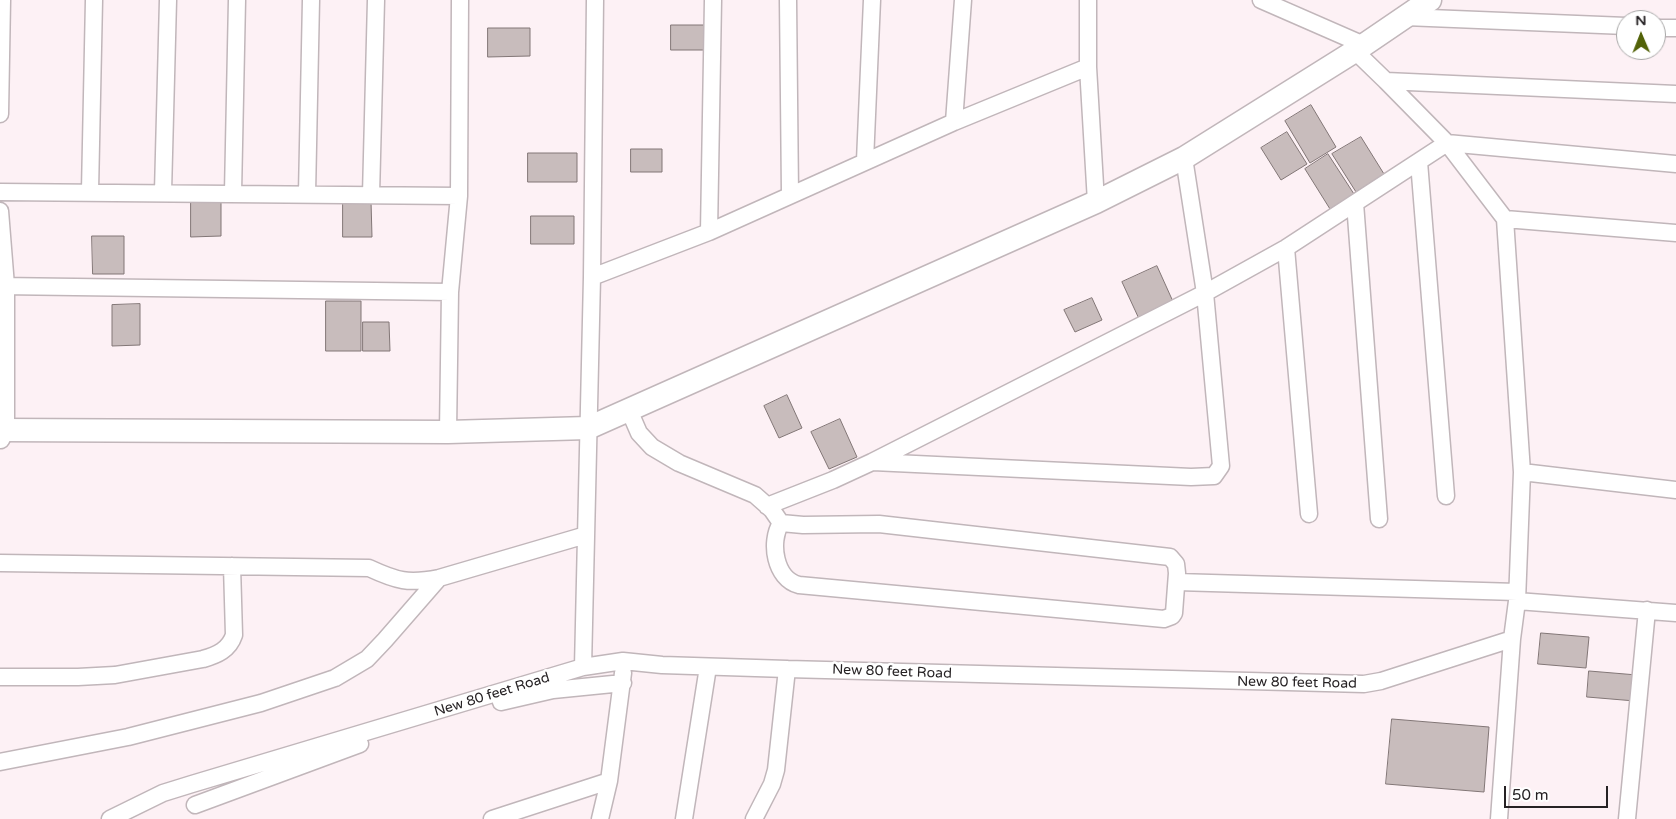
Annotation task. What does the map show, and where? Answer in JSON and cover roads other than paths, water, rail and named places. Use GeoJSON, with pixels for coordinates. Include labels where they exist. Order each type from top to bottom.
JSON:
{"type":"FeatureCollection","features":[{"type":"Feature","properties":{"kind":"street"},"geometry":{"type":"LineString","coordinates":[[0,114],[2,0]]}},
{"type":"Feature","properties":{"kind":"street"},"geometry":{"type":"LineString","coordinates":[[90,191],[94,0]]}},
{"type":"Feature","properties":{"kind":"street"},"geometry":{"type":"LineString","coordinates":[[163,192],[168,0]]}},
{"type":"Feature","properties":{"kind":"street"},"geometry":{"type":"LineString","coordinates":[[233,193],[238,0]]}},
{"type":"Feature","properties":{"kind":"street"},"geometry":{"type":"LineString","coordinates":[[307,194],[311,0]]}},
{"type":"Feature","properties":{"kind":"street"},"geometry":{"type":"LineString","coordinates":[[371,195],[376,0]]}},
{"type":"Feature","properties":{"kind":"street"},"geometry":{"type":"LineString","coordinates":[[448,432],[450,292],[459,196],[460,0]]}},
{"type":"Feature","properties":{"kind":"street"},"geometry":{"type":"LineString","coordinates":[[583,667],[592,277],[595,0]]}},
{"type":"Feature","properties":{"kind":"street"},"geometry":{"type":"LineString","coordinates":[[709,232],[713,0]]}},
{"type":"Feature","properties":{"kind":"street"},"geometry":{"type":"LineString","coordinates":[[788,0],[790,194]]}},
{"type":"Feature","properties":{"kind":"street"},"geometry":{"type":"LineString","coordinates":[[865,161],[872,0]]}},
{"type":"Feature","properties":{"kind":"street"},"geometry":{"type":"LineString","coordinates":[[954,122],[963,0]]}},
{"type":"Feature","properties":{"kind":"street"},"geometry":{"type":"LineString","coordinates":[[1088,0],[1088,67],[1096,202]]}},
{"type":"Feature","properties":{"kind":"street"},"geometry":{"type":"LineString","coordinates":[[1261,0],[1359,48],[1386,81],[1447,143],[1505,219],[1522,472],[1517,596],[1499,819]]}},
{"type":"Feature","properties":{"kind":"street"},"geometry":{"type":"LineString","coordinates":[[0,211],[3,286],[2,433],[448,432],[588,428],[1096,202],[1184,158],[1359,48],[1430,0]]}},
{"type":"Feature","properties":{"kind":"street"},"geometry":{"type":"LineString","coordinates":[[1405,17],[1616,26]]}},
{"type":"Feature","properties":{"kind":"street"},"geometry":{"type":"LineString","coordinates":[[592,277],[709,232],[954,122],[1088,67]]}},
{"type":"Feature","properties":{"kind":"street"},"geometry":{"type":"LineString","coordinates":[[1386,81],[1676,94]]}},
{"type":"Feature","properties":{"kind":"street"},"geometry":{"type":"LineString","coordinates":[[767,506],[833,480],[872,462],[1205,294],[1286,248],[1447,143],[1676,164]]}},
{"type":"Feature","properties":{"kind":"street"},"geometry":{"type":"LineString","coordinates":[[872,462],[1191,477],[1214,476],[1221,466],[1205,294],[1184,158]]}},
{"type":"Feature","properties":{"kind":"street"},"geometry":{"type":"LineString","coordinates":[[1419,162],[1446,496]]}},
{"type":"Feature","properties":{"kind":"street"},"geometry":{"type":"LineString","coordinates":[[0,192],[90,191],[459,196]]}},
{"type":"Feature","properties":{"kind":"street"},"geometry":{"type":"LineString","coordinates":[[1355,203],[1379,519]]}},
{"type":"Feature","properties":{"kind":"street"},"geometry":{"type":"LineString","coordinates":[[1505,219],[1676,233]]}},
{"type":"Feature","properties":{"kind":"street"},"geometry":{"type":"LineString","coordinates":[[1286,248],[1309,514]]}},
{"type":"Feature","properties":{"kind":"street"},"geometry":{"type":"LineString","coordinates":[[3,286],[450,292]]}},
{"type":"Feature","properties":{"kind":"street"},"geometry":{"type":"LineString","coordinates":[[629,410],[639,433],[652,447],[679,463],[755,495],[781,523],[803,525],[879,524],[1170,557],[1176,564],[1174,613],[1172,616],[1164,619],[799,585],[787,580],[781,572],[776,558],[775,544],[777,530],[781,523]]}},
{"type":"Feature","properties":{"kind":"street"},"geometry":{"type":"LineString","coordinates":[[1522,472],[1676,490]]}},
{"type":"Feature","properties":{"kind":"street"},"geometry":{"type":"LineString","coordinates":[[0,563],[369,568],[385,576],[404,581],[418,582],[438,578],[586,535]]}},
{"type":"Feature","properties":{"kind":"street"},"geometry":{"type":"LineString","coordinates":[[0,677],[115,675],[216,655],[232,642],[234,635],[232,566]]}},
{"type":"Feature","properties":{"kind":"street"},"geometry":{"type":"LineString","coordinates":[[0,762],[128,737],[261,703],[335,678],[367,660],[438,578]]}},
{"type":"Feature","properties":{"kind":"street"},"geometry":{"type":"LineString","coordinates":[[1176,582],[1517,596],[1676,612]]}},
{"type":"Feature","properties":{"kind":"street"},"geometry":{"type":"LineString","coordinates":[[1628,819],[1647,610]]}},
{"type":"Feature","properties":{"kind":"street","name":"New 80 feet Road"},"geometry":{"type":"LineString","coordinates":[[110,819],[163,793],[192,784],[583,667],[623,661],[787,670],[1364,684],[1380,681],[1512,640]]}},
{"type":"Feature","properties":{"kind":"street"},"geometry":{"type":"LineString","coordinates":[[600,819],[609,781],[623,683],[623,661]]}},
{"type":"Feature","properties":{"kind":"street"},"geometry":{"type":"LineString","coordinates":[[684,819],[708,667]]}},
{"type":"Feature","properties":{"kind":"street"},"geometry":{"type":"LineString","coordinates":[[754,819],[772,784],[776,770],[787,670]]}},
{"type":"Feature","properties":{"kind":"street"},"geometry":{"type":"LineString","coordinates":[[192,784],[196,812],[358,745],[468,710],[553,690],[623,683]]}},
{"type":"Feature","properties":{"kind":"street"},"geometry":{"type":"LineString","coordinates":[[492,819],[609,781]]}}]}
